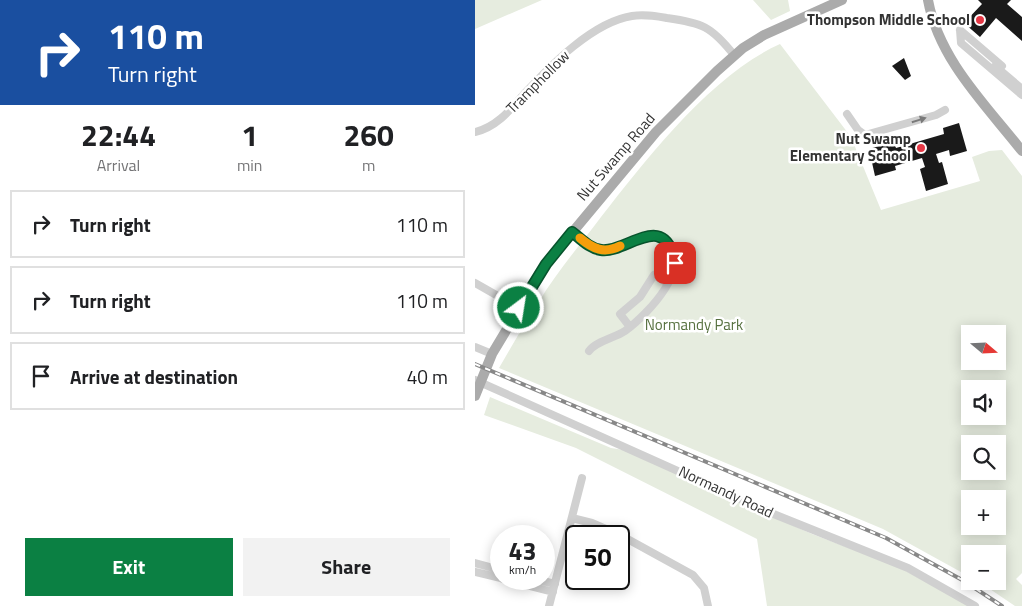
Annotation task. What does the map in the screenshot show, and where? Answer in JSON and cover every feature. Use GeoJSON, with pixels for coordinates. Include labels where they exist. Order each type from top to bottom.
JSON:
{"type":"FeatureCollection","features":[{"type":"Feature","properties":{"kind":"main road","name":"Nut Swamp Road"},"geometry":{"type":"LineString","coordinates":[[475,396],[477,381],[546,264],[656,132],[734,55],[764,35],[843,0]]}},
{"type":"Feature","properties":{"kind":"main road"},"geometry":{"type":"LineString","coordinates":[[928,0],[933,20],[949,55],[965,79],[1022,151]]}},
{"type":"Feature","properties":{"kind":"street","name":"Tramphollow"},"geometry":{"type":"LineString","coordinates":[[475,132],[492,125],[506,114],[566,52],[590,35],[630,16],[650,16],[701,24],[715,32],[734,55]]}},
{"type":"Feature","properties":{"kind":"street"},"geometry":{"type":"LineString","coordinates":[[960,33],[1022,83]]}},
{"type":"Feature","properties":{"kind":"street"},"geometry":{"type":"LineString","coordinates":[[960,33],[1022,89]]}},
{"type":"Feature","properties":{"kind":"street"},"geometry":{"type":"LineString","coordinates":[[960,33],[961,43],[1022,95]]}},
{"type":"Feature","properties":{"kind":"street"},"geometry":{"type":"LineString","coordinates":[[847,114],[858,130],[865,135],[936,115],[945,110]]}},
{"type":"Feature","properties":{"kind":"street"},"geometry":{"type":"LineString","coordinates":[[572,232],[589,245],[602,250],[616,248],[641,237],[659,238],[667,243],[673,252],[674,272],[648,311],[630,327],[589,351]]}},
{"type":"Feature","properties":{"kind":"street"},"geometry":{"type":"LineString","coordinates":[[630,327],[620,314],[640,297],[654,275],[668,283]]}},
{"type":"Feature","properties":{"kind":"street"},"geometry":{"type":"LineString","coordinates":[[475,283],[519,308]]}},
{"type":"Feature","properties":{"kind":"street"},"geometry":{"type":"LineString","coordinates":[[475,347],[492,354]]}},
{"type":"Feature","properties":{"kind":"street","name":"Normandy Road"},"geometry":{"type":"LineString","coordinates":[[477,381],[776,515],[908,568],[975,606]]}},
{"type":"Feature","properties":{"kind":"street"},"geometry":{"type":"LineString","coordinates":[[555,584],[582,478]]}},
{"type":"Feature","properties":{"kind":"street"},"geometry":{"type":"LineString","coordinates":[[572,518],[592,523],[622,536],[693,576],[704,588],[708,606]]}},
{"type":"Feature","properties":{"kind":"street"},"geometry":{"type":"LineString","coordinates":[[475,563],[490,570]]}},
{"type":"Feature","properties":{"kind":"street"},"geometry":{"type":"LineString","coordinates":[[475,572],[490,574]]}},
{"type":"Feature","properties":{"kind":"street"},"geometry":{"type":"LineString","coordinates":[[549,606],[553,590]]}},
{"type":"Feature","properties":{"kind":"green space"},"geometry":{"type":"Polygon","coordinates":[[[475,0],[542,0],[475,29],[475,0]]]}},
{"type":"Feature","properties":{"kind":"green space"},"geometry":{"type":"Polygon","coordinates":[[[753,0],[788,0],[790,11],[771,20],[753,0]]]}},
{"type":"Feature","properties":{"kind":"green space","name":"Normandy Park"},"geometry":{"type":"Polygon","coordinates":[[[780,44],[851,137],[881,210],[980,181],[972,157],[989,151],[1002,150],[1022,176],[1022,573],[1016,579],[1022,585],[1022,606],[1015,606],[991,590],[1006,590],[1006,545],[961,545],[961,572],[883,529],[499,368],[552,281],[601,217],[639,169],[682,120],[729,76],[754,58],[780,44]]]}},
{"type":"Feature","properties":{"kind":"green space"},"geometry":{"type":"Polygon","coordinates":[[[490,397],[611,448],[624,450],[812,534],[899,567],[969,606],[767,606],[757,539],[576,448],[484,415],[490,397]]]}},
{"type":"Feature","properties":{"kind":"building","name":"Thompson Middle School"},"geometry":{"type":"Polygon","coordinates":[[[978,0],[1011,0],[1007,4],[1022,17],[1022,41],[996,18],[980,37],[964,23],[982,4],[978,0]]]}},
{"type":"Feature","properties":{"kind":"building"},"geometry":{"type":"Polygon","coordinates":[[[904,58],[911,76],[905,80],[892,66],[904,58]]]}},
{"type":"Feature","properties":{"kind":"building","name":"Nut Swamp Elementary School"},"geometry":{"type":"Polygon","coordinates":[[[959,123],[967,151],[950,156],[949,150],[936,154],[939,163],[942,162],[948,184],[926,191],[920,169],[925,167],[922,158],[895,166],[896,170],[875,176],[869,149],[879,146],[877,141],[892,137],[896,148],[944,134],[943,128],[959,123]]]}},
{"type":"Feature","properties":{"kind":"railway"},"geometry":{"type":"LineString","coordinates":[[475,364],[886,538],[964,581],[1002,606]]}},
{"type":"Feature","properties":{"kind":"slow traffic"},"geometry":{"type":"LineString","coordinates":[[580,238],[594,248],[602,250],[609,250],[620,246]]}},
{"type":"Feature","properties":{"kind":"place","name":"Thompson Middle School"},"geometry":{"type":"Point","coordinates":[980,20]}},
{"type":"Feature","properties":{"kind":"place","name":"Nut Swamp Elementary School"},"geometry":{"type":"Point","coordinates":[921,148]}},
{"type":"Feature","properties":{"kind":"route"},"geometry":{"type":"LineString","coordinates":[[519,308],[546,264],[572,232],[589,245],[602,250],[616,248],[641,237],[651,236],[659,238],[667,243],[673,252],[675,263]]}}]}
